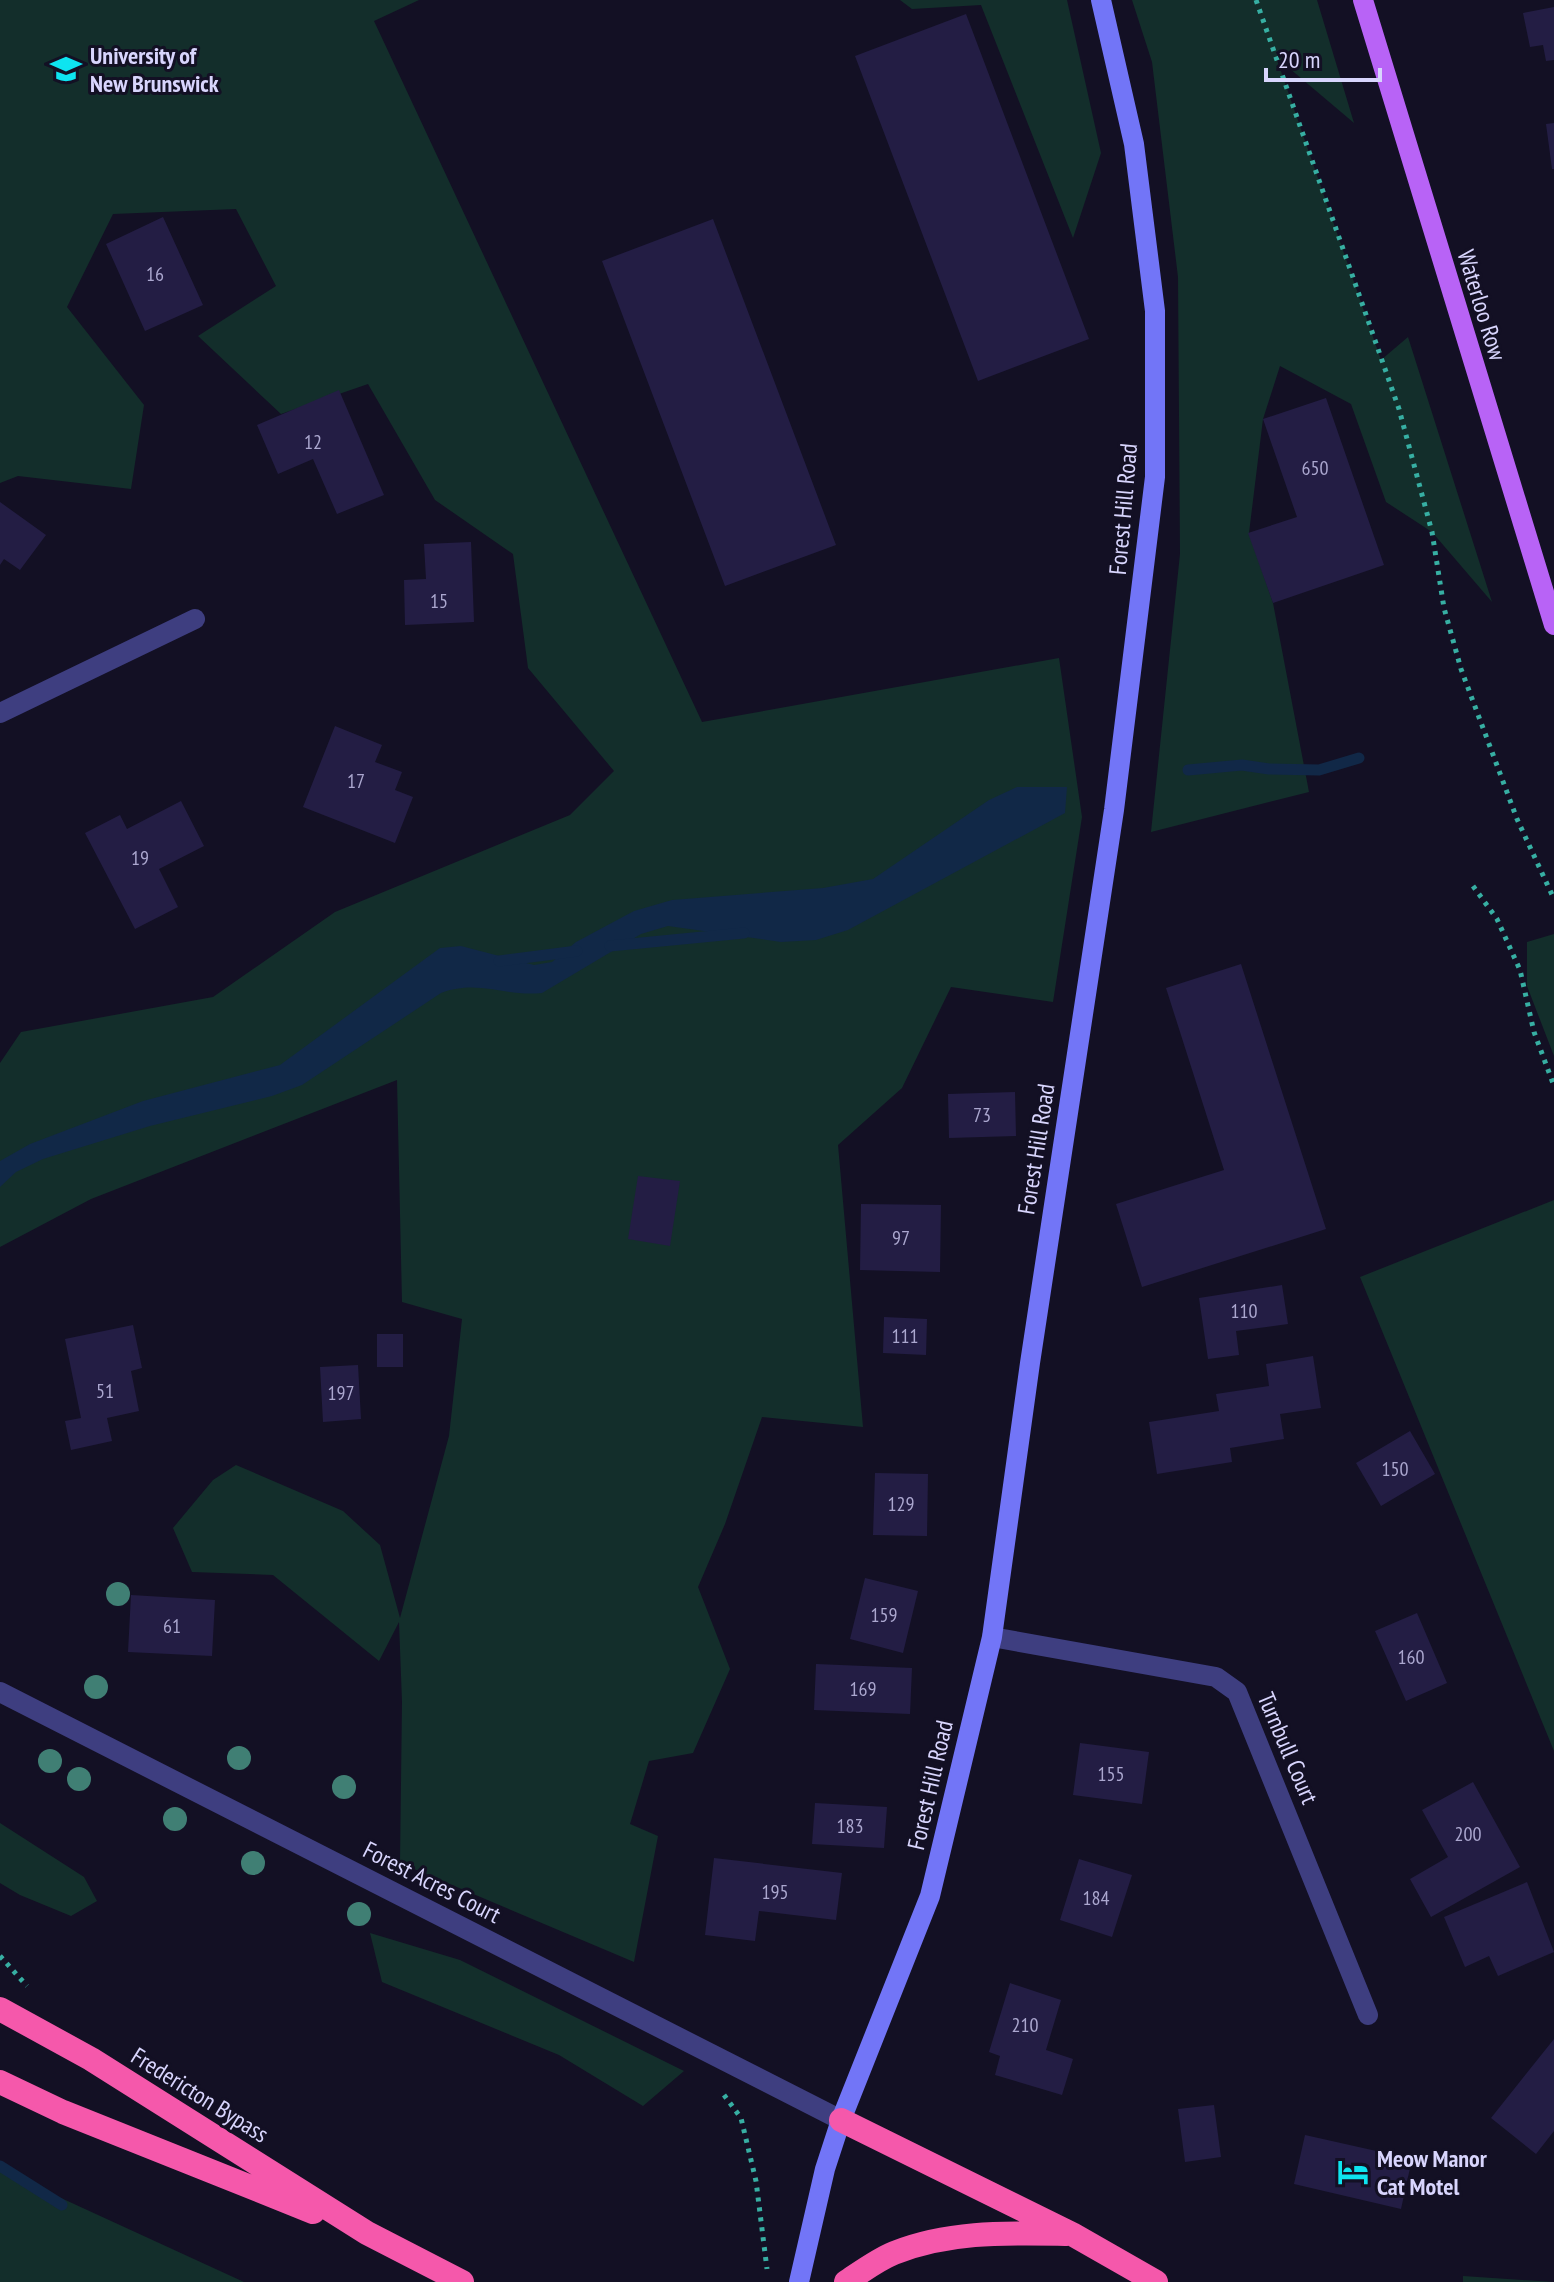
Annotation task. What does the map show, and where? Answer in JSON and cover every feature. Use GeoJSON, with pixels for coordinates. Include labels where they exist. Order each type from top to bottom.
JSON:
{"type":"FeatureCollection","features":[{"type":"Feature","properties":{"kind":"highway","name":"Fredericton Bypass"},"geometry":{"type":"LineString","coordinates":[[0,2009],[91,2059],[367,2233],[462,2282]]}},
{"type":"Feature","properties":{"kind":"highway","name":"Fredericton Bypass"},"geometry":{"type":"LineString","coordinates":[[0,2082],[63,2112],[367,2233]]}},
{"type":"Feature","properties":{"kind":"highway"},"geometry":{"type":"LineString","coordinates":[[841,2120],[1072,2234],[1156,2282]]}},
{"type":"Feature","properties":{"kind":"highway"},"geometry":{"type":"LineString","coordinates":[[846,2282],[892,2254],[937,2240],[985,2232],[1072,2234]]}},
{"type":"Feature","properties":{"kind":"main road","name":"Waterloo Row"},"geometry":{"type":"LineString","coordinates":[[1363,0],[1554,625]]}},
{"type":"Feature","properties":{"kind":"street","name":"Forest Hill Road"},"geometry":{"type":"LineString","coordinates":[[799,2282],[825,2169],[841,2120],[930,1896],[992,1637],[1114,810],[1155,477],[1155,311],[1134,144],[1101,0]]}},
{"type":"Feature","properties":{"kind":"street"},"geometry":{"type":"LineString","coordinates":[[0,713],[195,619]]}},
{"type":"Feature","properties":{"kind":"street","name":"Turnbull Court"},"geometry":{"type":"LineString","coordinates":[[992,1637],[1216,1677],[1237,1692],[1368,2015]]}},
{"type":"Feature","properties":{"kind":"street","name":"Forest Acres Court"},"geometry":{"type":"LineString","coordinates":[[0,1692],[841,2120]]}},
{"type":"Feature","properties":{"kind":"path"},"geometry":{"type":"LineString","coordinates":[[1256,0],[1399,409],[1432,532],[1444,608],[1461,669],[1517,819],[1554,899]]}},
{"type":"Feature","properties":{"kind":"path"},"geometry":{"type":"LineString","coordinates":[[1473,886],[1497,919],[1520,970],[1534,1032],[1554,1086]]}},
{"type":"Feature","properties":{"kind":"path"},"geometry":{"type":"LineString","coordinates":[[718,2088],[741,2118],[756,2181],[767,2269]]}},
{"type":"Feature","properties":{"kind":"green space"},"geometry":{"type":"Polygon","coordinates":[[[0,0],[419,0],[374,21],[702,722],[1059,658],[1082,817],[1053,1002],[951,987],[902,1088],[838,1145],[863,1427],[762,1417],[725,1524],[698,1587],[730,1669],[693,1753],[649,1761],[630,1824],[658,1836],[634,1962],[400,1863],[402,1702],[399,1622],[379,1661],[273,1575],[192,1572],[173,1528],[213,1480],[236,1465],[343,1511],[380,1545],[400,1618],[449,1436],[462,1319],[402,1302],[397,1080],[91,1199],[0,1247],[0,1063],[21,1032],[213,997],[335,912],[570,815],[614,771],[528,668],[513,554],[435,500],[368,384],[281,414],[198,336],[276,286],[236,209],[113,214],[67,307],[144,405],[131,489],[18,476],[0,483],[0,0]]]}},
{"type":"Feature","properties":{"kind":"green space"},"geometry":{"type":"Polygon","coordinates":[[[900,0],[1067,0],[1101,153],[1073,238],[981,5],[912,9],[900,0]]]}},
{"type":"Feature","properties":{"kind":"green space"},"geometry":{"type":"Polygon","coordinates":[[[1132,0],[1317,0],[1354,123],[1276,57],[1381,360],[1408,337],[1492,602],[1432,532],[1386,502],[1351,404],[1280,366],[1263,419],[1249,533],[1273,603],[1309,792],[1151,832],[1180,554],[1178,277],[1152,62],[1132,0]]]}},
{"type":"Feature","properties":{"kind":"green space"},"geometry":{"type":"Polygon","coordinates":[[[1554,934],[1554,1056],[1527,986],[1527,942],[1554,934]]]}},
{"type":"Feature","properties":{"kind":"green space"},"geometry":{"type":"Polygon","coordinates":[[[1554,1200],[1554,1751],[1360,1277],[1554,1200]]]}},
{"type":"Feature","properties":{"kind":"green space"},"geometry":{"type":"Polygon","coordinates":[[[0,1823],[84,1877],[97,1901],[71,1916],[20,1895],[0,1883],[0,1823]]]}},
{"type":"Feature","properties":{"kind":"green space"},"geometry":{"type":"Polygon","coordinates":[[[370,1933],[460,1960],[684,2071],[643,2106],[559,2055],[382,1982],[370,1933]]]}},
{"type":"Feature","properties":{"kind":"green space"},"geometry":{"type":"Polygon","coordinates":[[[0,2170],[244,2282],[0,2282],[0,2170]]]}},
{"type":"Feature","properties":{"kind":"green space"},"geometry":{"type":"Polygon","coordinates":[[[1463,2276],[1554,2282],[1463,2282],[1463,2276]]]}},
{"type":"Feature","properties":{"kind":"water"},"geometry":{"type":"Polygon","coordinates":[[[1017,787],[1067,787],[1065,813],[848,930],[816,940],[781,942],[668,926],[641,934],[542,993],[467,988],[441,993],[302,1085],[43,1159],[16,1172],[0,1187],[0,1161],[30,1144],[143,1101],[280,1065],[440,948],[461,946],[534,965],[552,962],[576,942],[634,911],[672,900],[823,888],[873,879],[989,800],[1017,787]]]}},
{"type":"Feature","properties":{"kind":"building"},"geometry":{"type":"Polygon","coordinates":[[[1554,7],[1554,60],[1546,61],[1543,45],[1530,47],[1523,13],[1554,7]]]}},
{"type":"Feature","properties":{"kind":"building"},"geometry":{"type":"Polygon","coordinates":[[[966,14],[1089,339],[978,381],[855,56],[966,14]]]}},
{"type":"Feature","properties":{"kind":"building"},"geometry":{"type":"Polygon","coordinates":[[[1554,123],[1554,169],[1552,169],[1546,124],[1554,123]]]}},
{"type":"Feature","properties":{"kind":"building"},"geometry":{"type":"Polygon","coordinates":[[[163,217],[203,305],[145,331],[106,244],[163,217]]]}},
{"type":"Feature","properties":{"kind":"building"},"geometry":{"type":"Polygon","coordinates":[[[713,219],[836,545],[725,586],[602,261],[713,219]]]}},
{"type":"Feature","properties":{"kind":"building"},"geometry":{"type":"Polygon","coordinates":[[[339,390],[384,495],[337,514],[313,459],[278,474],[257,425],[339,390]]]}},
{"type":"Feature","properties":{"kind":"building"},"geometry":{"type":"Polygon","coordinates":[[[1326,398],[1384,565],[1273,603],[1248,533],[1297,517],[1263,419],[1326,398]]]}},
{"type":"Feature","properties":{"kind":"building"},"geometry":{"type":"Polygon","coordinates":[[[0,502],[46,535],[20,570],[4,559],[0,565],[0,502]]]}},
{"type":"Feature","properties":{"kind":"building"},"geometry":{"type":"Polygon","coordinates":[[[471,542],[474,622],[405,625],[404,580],[426,579],[424,544],[471,542]]]}},
{"type":"Feature","properties":{"kind":"building"},"geometry":{"type":"Polygon","coordinates":[[[335,726],[382,745],[375,762],[402,772],[395,790],[413,797],[395,843],[303,807],[335,726]]]}},
{"type":"Feature","properties":{"kind":"building"},"geometry":{"type":"Polygon","coordinates":[[[181,801],[204,846],[159,869],[178,907],[135,929],[85,833],[120,815],[127,829],[181,801]]]}},
{"type":"Feature","properties":{"kind":"building"},"geometry":{"type":"Polygon","coordinates":[[[1241,964],[1326,1229],[1142,1287],[1116,1204],[1224,1170],[1166,988],[1241,964]]]}},
{"type":"Feature","properties":{"kind":"building"},"geometry":{"type":"Polygon","coordinates":[[[1015,1092],[1016,1136],[949,1138],[948,1094],[1015,1092]]]}},
{"type":"Feature","properties":{"kind":"building"},"geometry":{"type":"Polygon","coordinates":[[[638,1176],[680,1181],[670,1246],[628,1239],[638,1176]]]}},
{"type":"Feature","properties":{"kind":"building"},"geometry":{"type":"Polygon","coordinates":[[[861,1204],[941,1205],[940,1272],[860,1270],[861,1204]]]}},
{"type":"Feature","properties":{"kind":"building"},"geometry":{"type":"Polygon","coordinates":[[[1282,1285],[1288,1324],[1236,1331],[1239,1355],[1208,1359],[1199,1298],[1282,1285]]]}},
{"type":"Feature","properties":{"kind":"building"},"geometry":{"type":"Polygon","coordinates":[[[884,1317],[927,1319],[926,1355],[883,1353],[884,1317]]]}},
{"type":"Feature","properties":{"kind":"building"},"geometry":{"type":"Polygon","coordinates":[[[133,1325],[142,1368],[131,1371],[139,1411],[107,1418],[112,1441],[71,1450],[65,1421],[81,1418],[65,1339],[133,1325]]]}},
{"type":"Feature","properties":{"kind":"building"},"geometry":{"type":"Polygon","coordinates":[[[377,1334],[403,1334],[403,1367],[377,1367],[377,1334]]]}},
{"type":"Feature","properties":{"kind":"building"},"geometry":{"type":"Polygon","coordinates":[[[1313,1356],[1321,1408],[1280,1414],[1284,1439],[1230,1448],[1232,1462],[1157,1474],[1149,1422],[1219,1411],[1216,1394],[1269,1386],[1266,1364],[1313,1356]]]}},
{"type":"Feature","properties":{"kind":"building"},"geometry":{"type":"Polygon","coordinates":[[[358,1365],[361,1419],[323,1422],[320,1367],[358,1365]]]}},
{"type":"Feature","properties":{"kind":"building"},"geometry":{"type":"Polygon","coordinates":[[[1410,1431],[1435,1474],[1381,1506],[1356,1463],[1410,1431]]]}},
{"type":"Feature","properties":{"kind":"building"},"geometry":{"type":"Polygon","coordinates":[[[875,1473],[928,1474],[927,1536],[873,1535],[875,1473]]]}},
{"type":"Feature","properties":{"kind":"building"},"geometry":{"type":"Polygon","coordinates":[[[865,1578],[918,1591],[903,1653],[850,1639],[865,1578]]]}},
{"type":"Feature","properties":{"kind":"building"},"geometry":{"type":"Polygon","coordinates":[[[131,1595],[215,1600],[212,1656],[128,1652],[131,1595]]]}},
{"type":"Feature","properties":{"kind":"building"},"geometry":{"type":"Polygon","coordinates":[[[1417,1613],[1447,1683],[1406,1701],[1375,1631],[1417,1613]]]}},
{"type":"Feature","properties":{"kind":"building"},"geometry":{"type":"Polygon","coordinates":[[[816,1664],[912,1668],[910,1714],[814,1710],[816,1664]]]}},
{"type":"Feature","properties":{"kind":"building"},"geometry":{"type":"Polygon","coordinates":[[[1080,1743],[1149,1752],[1142,1804],[1073,1795],[1080,1743]]]}},
{"type":"Feature","properties":{"kind":"building"},"geometry":{"type":"Polygon","coordinates":[[[1473,1782],[1520,1867],[1431,1917],[1410,1879],[1448,1857],[1422,1810],[1473,1782]]]}},
{"type":"Feature","properties":{"kind":"building"},"geometry":{"type":"Polygon","coordinates":[[[815,1803],[887,1807],[884,1848],[812,1844],[815,1803]]]}},
{"type":"Feature","properties":{"kind":"building"},"geometry":{"type":"Polygon","coordinates":[[[714,1858],[842,1873],[836,1920],[759,1911],[755,1941],[705,1935],[714,1858]]]}},
{"type":"Feature","properties":{"kind":"building"},"geometry":{"type":"Polygon","coordinates":[[[1079,1859],[1132,1875],[1112,1937],[1060,1920],[1079,1859]]]}},
{"type":"Feature","properties":{"kind":"building"},"geometry":{"type":"Polygon","coordinates":[[[1527,1882],[1554,1952],[1498,1976],[1489,1956],[1465,1967],[1444,1917],[1527,1882]]]}},
{"type":"Feature","properties":{"kind":"building"},"geometry":{"type":"Polygon","coordinates":[[[1010,1983],[1061,2000],[1046,2050],[1073,2059],[1062,2095],[995,2075],[1000,2056],[989,2052],[1010,1983]]]}},
{"type":"Feature","properties":{"kind":"building"},"geometry":{"type":"Polygon","coordinates":[[[1554,2039],[1554,2131],[1536,2154],[1491,2118],[1554,2039]]]}},
{"type":"Feature","properties":{"kind":"building"},"geometry":{"type":"Polygon","coordinates":[[[1214,2105],[1221,2157],[1185,2162],[1178,2109],[1214,2105]]]}},
{"type":"Feature","properties":{"kind":"building"},"geometry":{"type":"Polygon","coordinates":[[[1305,2135],[1412,2159],[1401,2209],[1294,2184],[1305,2135]]]}},
{"type":"Feature","properties":{"kind":"waterway"},"geometry":{"type":"LineString","coordinates":[[1188,770],[1242,765],[1319,770],[1359,758]]}},
{"type":"Feature","properties":{"kind":"waterway"},"geometry":{"type":"LineString","coordinates":[[610,946],[744,933]]}},
{"type":"Feature","properties":{"kind":"waterway"},"geometry":{"type":"LineString","coordinates":[[499,961],[577,951]]}},
{"type":"Feature","properties":{"kind":"waterway"},"geometry":{"type":"LineString","coordinates":[[0,2166],[62,2205]]}},
{"type":"Feature","properties":{"kind":"place","name":"University of New Brunswick"},"geometry":{"type":"Point","coordinates":[66,69]}},
{"type":"Feature","properties":{"kind":"place","name":"Meow Manor Cat Motel"},"geometry":{"type":"Point","coordinates":[1353,2172]}}]}
